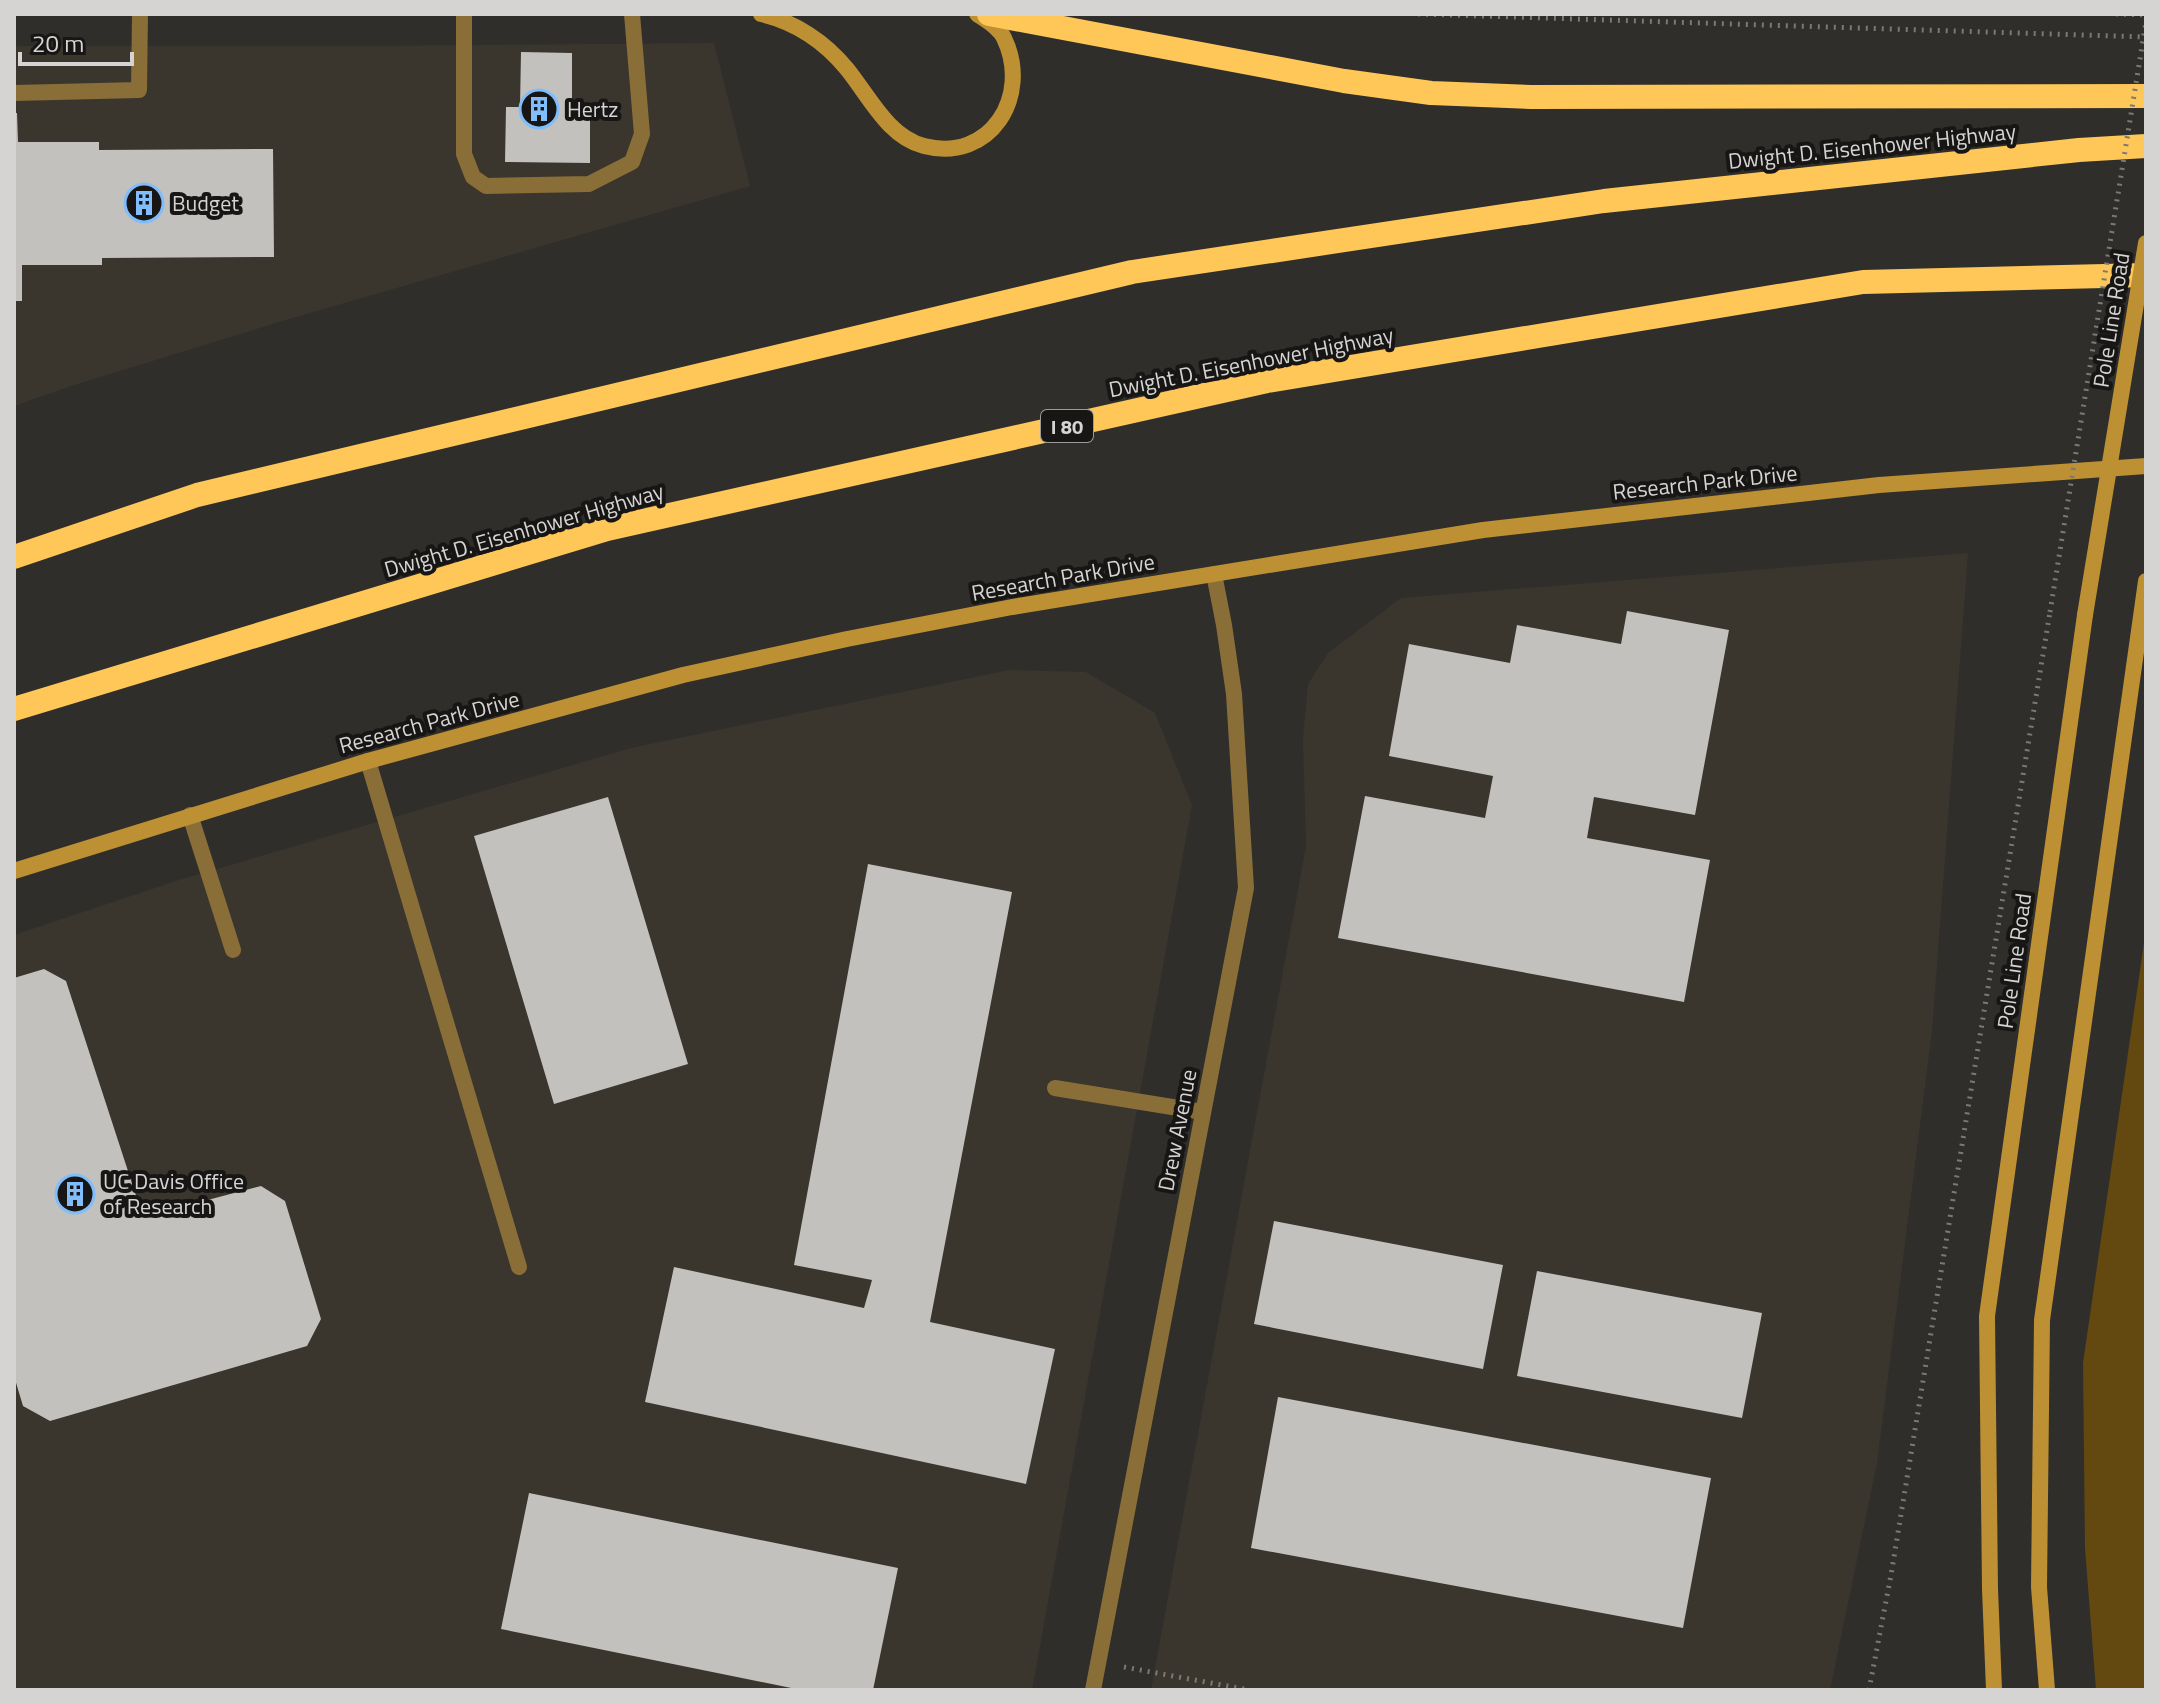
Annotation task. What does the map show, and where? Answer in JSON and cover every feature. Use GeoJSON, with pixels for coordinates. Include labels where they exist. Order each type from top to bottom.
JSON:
{"type":"FeatureCollection","features":[{"type":"Feature","properties":{"kind":"highway"},"geometry":{"type":"LineString","coordinates":[[989,14],[1344,81],[1431,93],[1531,97],[2146,96]]}},
{"type":"Feature","properties":{"kind":"highway","name":"Dwight D. Eisenhower Highway"},"geometry":{"type":"LineString","coordinates":[[14,557],[197,495],[1132,272],[1604,201],[2063,152],[2146,146]]}},
{"type":"Feature","properties":{"kind":"highway","name":"Dwight D. Eisenhower Highway"},"geometry":{"type":"LineString","coordinates":[[14,709],[607,529],[1267,381],[1863,282],[2146,275]]}},
{"type":"Feature","properties":{"kind":"street"},"geometry":{"type":"LineString","coordinates":[[14,93],[139,90],[140,14]]}},
{"type":"Feature","properties":{"kind":"street"},"geometry":{"type":"LineString","coordinates":[[464,14],[464,154],[473,177],[486,186],[589,184],[632,162],[642,134],[632,14]]}},
{"type":"Feature","properties":{"kind":"street"},"geometry":{"type":"LineString","coordinates":[[761,14],[777,18],[817,39],[846,67],[883,118],[901,134],[921,145],[943,149],[964,146],[985,136],[1000,122],[1012,89],[1013,68],[1003,36],[977,14]]}},
{"type":"Feature","properties":{"kind":"street","name":"Pole Line Road"},"geometry":{"type":"LineString","coordinates":[[1994,1690],[1987,1316],[2085,615],[2146,243]]}},
{"type":"Feature","properties":{"kind":"street","name":"Research Park Drive"},"geometry":{"type":"LineString","coordinates":[[14,871],[368,761],[683,675],[1012,607],[1483,530],[1879,485],[2146,466]]}},
{"type":"Feature","properties":{"kind":"street","name":"Drew Avenue"},"geometry":{"type":"LineString","coordinates":[[1093,1690],[1246,888],[1234,694],[1214,574]]}},
{"type":"Feature","properties":{"kind":"street"},"geometry":{"type":"LineString","coordinates":[[2047,1690],[2039,1587],[2042,1320],[2146,581]]}},
{"type":"Feature","properties":{"kind":"street"},"geometry":{"type":"LineString","coordinates":[[368,761],[519,1267]]}},
{"type":"Feature","properties":{"kind":"street"},"geometry":{"type":"LineString","coordinates":[[190,815],[233,950]]}},
{"type":"Feature","properties":{"kind":"street"},"geometry":{"type":"LineString","coordinates":[[1055,1088],[1203,1112]]}},
{"type":"Feature","properties":{"kind":"path"},"geometry":{"type":"LineString","coordinates":[[1418,14],[2144,37]]}},
{"type":"Feature","properties":{"kind":"path"},"geometry":{"type":"LineString","coordinates":[[2116,14],[2146,15]]}},
{"type":"Feature","properties":{"kind":"path"},"geometry":{"type":"LineString","coordinates":[[1869,1690],[1891,1575],[2146,22]]}},
{"type":"Feature","properties":{"kind":"path"},"geometry":{"type":"LineString","coordinates":[[1098,1662],[1249,1690]]}},
{"type":"Feature","properties":{"kind":"shaded area"},"geometry":{"type":"Polygon","coordinates":[[[714,43],[750,186],[289,319],[14,406],[14,46],[714,43]]]}},
{"type":"Feature","properties":{"kind":"shaded area"},"geometry":{"type":"Polygon","coordinates":[[[1968,553],[1932,1031],[1877,1463],[1830,1690],[1151,1690],[1306,846],[1303,740],[1308,684],[1328,653],[1401,598],[1968,553]]]}},
{"type":"Feature","properties":{"kind":"shaded area"},"geometry":{"type":"Polygon","coordinates":[[[1009,670],[1086,672],[1155,713],[1192,805],[1032,1690],[14,1690],[14,935],[179,880],[631,748],[1009,670]]]}},
{"type":"Feature","properties":{"kind":"shaded area"},"geometry":{"type":"Polygon","coordinates":[[[2146,929],[2146,1690],[2096,1690],[2085,1548],[2083,1363],[2146,929]]]}},
{"type":"Feature","properties":{"kind":"building","name":"Hertz"},"geometry":{"type":"Polygon","coordinates":[[[521,52],[572,53],[572,111],[590,111],[590,163],[505,162],[506,107],[520,107],[521,52]]]}},
{"type":"Feature","properties":{"kind":"building","name":"Budget"},"geometry":{"type":"Polygon","coordinates":[[[14,113],[17,113],[18,142],[99,142],[99,150],[273,149],[274,257],[102,258],[102,265],[22,265],[22,301],[14,301],[14,113]]]}},
{"type":"Feature","properties":{"kind":"building"},"geometry":{"type":"Polygon","coordinates":[[[1627,611],[1729,630],[1695,815],[1594,797],[1587,838],[1710,860],[1684,1002],[1338,938],[1365,796],[1485,818],[1493,776],[1389,756],[1409,644],[1510,663],[1517,625],[1621,644],[1627,611]]]}},
{"type":"Feature","properties":{"kind":"building"},"geometry":{"type":"Polygon","coordinates":[[[608,797],[688,1064],[554,1104],[474,836],[608,797]]]}},
{"type":"Feature","properties":{"kind":"building"},"geometry":{"type":"Polygon","coordinates":[[[868,864],[1012,892],[930,1322],[1055,1349],[1026,1484],[645,1402],[674,1267],[864,1308],[872,1280],[794,1265],[868,864]]]}},
{"type":"Feature","properties":{"kind":"building","name":"UC Davis Office of Research"},"geometry":{"type":"Polygon","coordinates":[[[44,969],[66,981],[143,1217],[261,1186],[285,1201],[321,1319],[307,1346],[50,1421],[23,1406],[14,1376],[14,978],[44,969]]]}},
{"type":"Feature","properties":{"kind":"building"},"geometry":{"type":"Polygon","coordinates":[[[1274,1221],[1503,1265],[1483,1369],[1254,1324],[1274,1221]]]}},
{"type":"Feature","properties":{"kind":"building"},"geometry":{"type":"Polygon","coordinates":[[[1537,1271],[1762,1313],[1742,1418],[1517,1376],[1537,1271]]]}},
{"type":"Feature","properties":{"kind":"building"},"geometry":{"type":"Polygon","coordinates":[[[1278,1397],[1711,1478],[1683,1628],[1251,1548],[1278,1397]]]}},
{"type":"Feature","properties":{"kind":"building"},"geometry":{"type":"Polygon","coordinates":[[[529,1493],[898,1568],[873,1690],[801,1690],[501,1629],[529,1493]]]}},
{"type":"Feature","properties":{"kind":"place","name":"Hertz"},"geometry":{"type":"Point","coordinates":[539,109]}},
{"type":"Feature","properties":{"kind":"place","name":"Budget"},"geometry":{"type":"Point","coordinates":[144,203]}},
{"type":"Feature","properties":{"kind":"place","name":"UC Davis Office of Research"},"geometry":{"type":"Point","coordinates":[75,1194]}}]}
